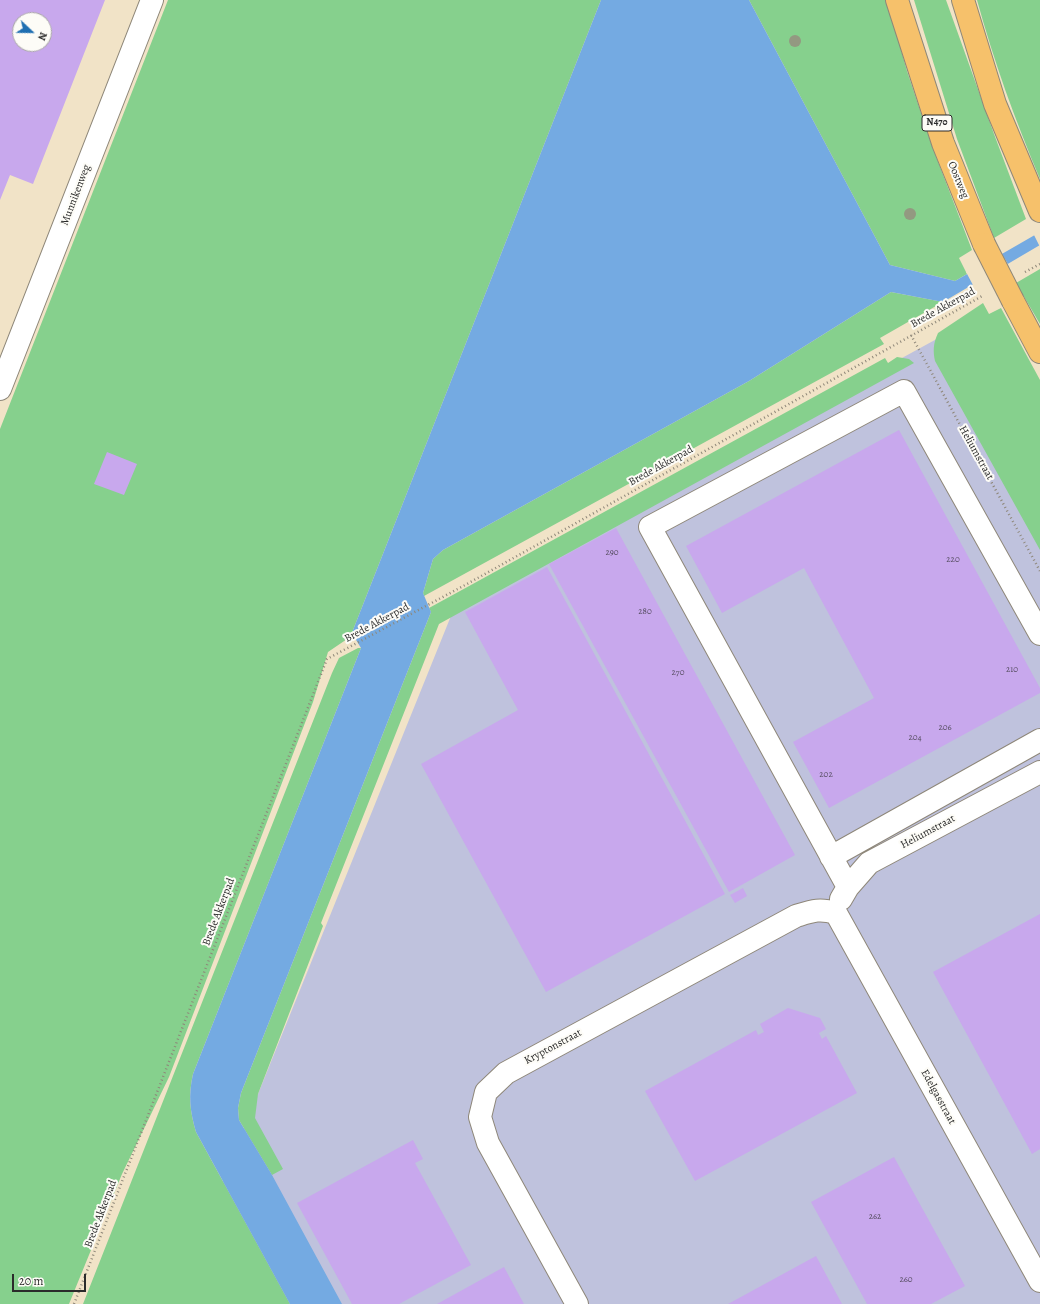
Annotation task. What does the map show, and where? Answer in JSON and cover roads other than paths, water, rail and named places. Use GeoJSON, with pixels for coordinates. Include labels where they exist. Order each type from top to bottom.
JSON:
{"type":"FeatureCollection","features":[{"type":"Feature","properties":{"kind":"main road","name":"Oostweg"},"geometry":{"type":"LineString","coordinates":[[897,0],[943,143],[984,244],[1040,352]]}},
{"type":"Feature","properties":{"kind":"main road"},"geometry":{"type":"LineString","coordinates":[[963,0],[995,104],[1040,211]]}},
{"type":"Feature","properties":{"kind":"street","name":"Munnikenweg"},"geometry":{"type":"LineString","coordinates":[[0,389],[152,0]]}},
{"type":"Feature","properties":{"kind":"street"},"geometry":{"type":"LineString","coordinates":[[848,887],[650,527],[904,391],[1040,634]]}},
{"type":"Feature","properties":{"kind":"street"},"geometry":{"type":"LineString","coordinates":[[831,857],[1040,740]]}},
{"type":"Feature","properties":{"kind":"street","name":"Heliumstraat"},"geometry":{"type":"LineString","coordinates":[[836,913],[848,887],[869,863],[1040,772]]}},
{"type":"Feature","properties":{"kind":"street","name":"Kryptonstraat"},"geometry":{"type":"LineString","coordinates":[[577,1304],[488,1144],[480,1117],[486,1092],[506,1073],[796,916],[815,910],[825,910],[836,913]]}},
{"type":"Feature","properties":{"kind":"street","name":"Edelgasstraat"},"geometry":{"type":"LineString","coordinates":[[836,913],[1040,1281]]}},
{"type":"Feature","properties":{"kind":"water"},"geometry":{"type":"Polygon","coordinates":[[[601,0],[749,0],[890,265],[955,281],[1040,232],[1040,245],[943,302],[891,292],[749,381],[443,550],[433,559],[423,593],[431,612],[241,1093],[238,1108],[239,1120],[272,1175],[342,1304],[290,1304],[196,1132],[190,1103],[193,1074],[361,648],[353,635],[353,630],[601,0]]]}}]}
